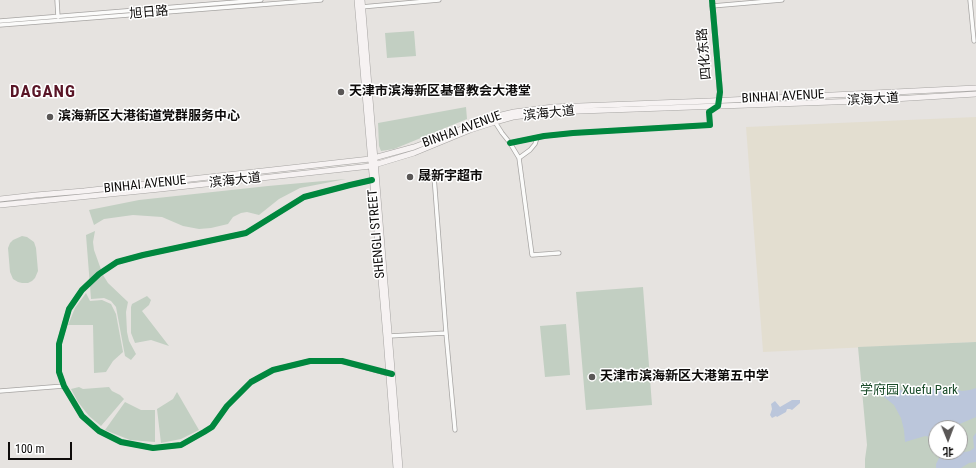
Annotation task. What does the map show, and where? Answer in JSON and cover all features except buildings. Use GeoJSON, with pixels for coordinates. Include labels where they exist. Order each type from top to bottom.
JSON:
{"type":"FeatureCollection","features":[{"type":"Feature","properties":{"kind":"main road","name":"SHENGLI STREET"},"geometry":{"type":"LineString","coordinates":[[357,0],[361,7]]}},
{"type":"Feature","properties":{"kind":"main road","name":"SHENGLI STREET"},"geometry":{"type":"LineString","coordinates":[[362,0],[361,7],[367,91],[388,337],[396,468]]}},
{"type":"Feature","properties":{"kind":"main road","name":"四化东路"},"geometry":{"type":"LineString","coordinates":[[712,3],[720,92],[718,103]]}},
{"type":"Feature","properties":{"kind":"main road","name":"BINHAI AVENUE"},"geometry":{"type":"LineString","coordinates":[[0,199],[92,191],[372,159],[414,147],[493,117],[514,112],[553,107],[718,103],[976,88]]}},
{"type":"Feature","properties":{"kind":"main road","name":"滨海大道"},"geometry":{"type":"LineString","coordinates":[[0,205],[373,165],[414,152],[495,122],[526,115],[552,112],[718,103],[860,100],[976,94]]}},
{"type":"Feature","properties":{"kind":"main road","name":"SHENGLI STREET"},"geometry":{"type":"LineString","coordinates":[[373,165],[372,180],[388,337]]}},
{"type":"Feature","properties":{"kind":"main road","name":"SHENGLI STREET"},"geometry":{"type":"LineString","coordinates":[[390,374],[400,468]]}},
{"type":"Feature","properties":{"kind":"street"},"geometry":{"type":"LineString","coordinates":[[56,0],[58,18]]}},
{"type":"Feature","properties":{"kind":"street","name":"旭日路"},"geometry":{"type":"LineString","coordinates":[[0,25],[58,18],[261,0]]}},
{"type":"Feature","properties":{"kind":"street","name":"旭日路"},"geometry":{"type":"LineString","coordinates":[[0,21],[321,0]]}},
{"type":"Feature","properties":{"kind":"street"},"geometry":{"type":"LineString","coordinates":[[361,7],[439,0]]}},
{"type":"Feature","properties":{"kind":"street"},"geometry":{"type":"LineString","coordinates":[[712,3],[782,0]]}},
{"type":"Feature","properties":{"kind":"street"},"geometry":{"type":"LineString","coordinates":[[970,0],[974,41]]}},
{"type":"Feature","properties":{"kind":"street"},"geometry":{"type":"LineString","coordinates":[[510,143],[573,133],[710,125],[709,112],[718,103]]}},
{"type":"Feature","properties":{"kind":"street"},"geometry":{"type":"LineString","coordinates":[[495,122],[519,158],[532,256],[559,253]]}},
{"type":"Feature","properties":{"kind":"street"},"geometry":{"type":"LineString","coordinates":[[519,158],[530,150],[535,144],[537,138]]}},
{"type":"Feature","properties":{"kind":"street"},"geometry":{"type":"LineString","coordinates":[[434,176],[455,430]]}},
{"type":"Feature","properties":{"kind":"street"},"geometry":{"type":"LineString","coordinates":[[372,180],[350,184],[304,197],[246,233],[117,262],[99,274],[82,290],[69,309],[59,344],[59,372],[64,386],[82,416],[99,431],[121,442],[153,448],[181,445],[212,427],[227,406],[251,382],[273,370],[310,361],[342,360],[390,374]]}},
{"type":"Feature","properties":{"kind":"street"},"geometry":{"type":"LineString","coordinates":[[388,337],[446,333]]}},
{"type":"Feature","properties":{"kind":"street"},"geometry":{"type":"LineString","coordinates":[[0,391],[64,386]]}},
{"type":"Feature","properties":{"kind":"shaded area"},"geometry":{"type":"Polygon","coordinates":[[[976,117],[976,342],[763,352],[746,127],[976,117]]]}},
{"type":"Feature","properties":{"kind":"green space"},"geometry":{"type":"Polygon","coordinates":[[[414,31],[416,56],[387,58],[385,33],[414,31]]]}},
{"type":"Feature","properties":{"kind":"green space"},"geometry":{"type":"Polygon","coordinates":[[[466,107],[467,119],[394,149],[381,151],[379,146],[378,123],[466,107]]]}},
{"type":"Feature","properties":{"kind":"green space"},"geometry":{"type":"Polygon","coordinates":[[[346,179],[300,188],[279,199],[259,215],[247,212],[241,213],[233,217],[228,224],[211,228],[199,229],[183,226],[162,217],[133,215],[104,219],[94,225],[89,210],[139,200],[346,179]]]}},
{"type":"Feature","properties":{"kind":"green space"},"geometry":{"type":"Polygon","coordinates":[[[95,231],[93,242],[94,250],[103,275],[108,283],[128,302],[126,312],[127,332],[129,341],[136,354],[131,360],[125,356],[116,307],[111,301],[104,298],[91,299],[86,235],[95,231]]]}},
{"type":"Feature","properties":{"kind":"green space"},"geometry":{"type":"Polygon","coordinates":[[[22,236],[27,237],[34,242],[36,248],[38,271],[35,278],[28,283],[18,282],[13,279],[10,272],[8,248],[13,240],[22,236]]]}},
{"type":"Feature","properties":{"kind":"green space"},"geometry":{"type":"Polygon","coordinates":[[[643,287],[652,405],[586,410],[576,292],[643,287]]]}},
{"type":"Feature","properties":{"kind":"green space"},"geometry":{"type":"Polygon","coordinates":[[[86,293],[90,301],[102,300],[111,304],[116,314],[123,352],[113,361],[106,372],[94,373],[93,325],[68,325],[75,308],[86,293]]]}},
{"type":"Feature","properties":{"kind":"green space"},"geometry":{"type":"Polygon","coordinates":[[[147,296],[151,300],[149,305],[142,311],[169,346],[151,340],[135,343],[131,333],[131,307],[132,304],[147,296]]]}},
{"type":"Feature","properties":{"kind":"green space"},"geometry":{"type":"Polygon","coordinates":[[[566,324],[570,375],[545,377],[540,326],[566,324]]]}},
{"type":"Feature","properties":{"kind":"green space","name":"学府园 Xuefu Park"},"geometry":{"type":"Polygon","coordinates":[[[976,342],[976,468],[865,468],[867,445],[858,347],[976,342]]]}},
{"type":"Feature","properties":{"kind":"green space"},"geometry":{"type":"Polygon","coordinates":[[[79,387],[83,389],[109,387],[112,391],[124,399],[101,426],[89,416],[78,402],[71,389],[79,387]]]}},
{"type":"Feature","properties":{"kind":"green space"},"geometry":{"type":"Polygon","coordinates":[[[177,392],[199,430],[181,439],[161,443],[157,409],[173,399],[177,392]]]}},
{"type":"Feature","properties":{"kind":"green space"},"geometry":{"type":"Polygon","coordinates":[[[125,402],[141,410],[155,410],[155,442],[130,440],[105,430],[125,402]]]}},
{"type":"Feature","properties":{"kind":"water"},"geometry":{"type":"Polygon","coordinates":[[[943,387],[962,391],[976,388],[976,417],[968,420],[928,420],[928,437],[925,436],[905,442],[901,418],[894,405],[878,392],[878,390],[896,389],[918,394],[924,393],[933,388],[943,387]]]}},
{"type":"Feature","properties":{"kind":"water"},"geometry":{"type":"Polygon","coordinates":[[[792,400],[800,400],[800,403],[792,410],[787,409],[786,412],[772,418],[770,415],[772,409],[771,404],[775,401],[780,407],[792,400]]]}},
{"type":"Feature","properties":{"kind":"water"},"geometry":{"type":"Polygon","coordinates":[[[976,433],[976,462],[969,463],[961,468],[936,468],[938,460],[968,460],[968,451],[974,448],[973,437],[976,433]]]}},
{"type":"Feature","properties":{"kind":"cycle path"},"geometry":{"type":"LineString","coordinates":[[510,143],[544,136],[573,133],[710,125],[709,112],[718,106],[720,92],[712,0]]}},
{"type":"Feature","properties":{"kind":"cycle path"},"geometry":{"type":"LineString","coordinates":[[372,180],[304,197],[246,233],[117,262],[99,274],[82,290],[69,309],[59,344],[59,372],[64,386],[82,416],[99,431],[121,442],[153,448],[181,445],[212,427],[227,406],[251,382],[273,370],[310,361],[342,361],[392,374]]}},
{"type":"Feature","properties":{"kind":"place","name":"天津市滨海新区基督教会大港堂"},"geometry":{"type":"Point","coordinates":[341,92]}},
{"type":"Feature","properties":{"kind":"place","name":"滨海新区大港街道党群服务中心"},"geometry":{"type":"Point","coordinates":[50,117]}},
{"type":"Feature","properties":{"kind":"place","name":"晟新宇超市"},"geometry":{"type":"Point","coordinates":[410,177]}},
{"type":"Feature","properties":{"kind":"place","name":"天津市滨海新区大港第五中学"},"geometry":{"type":"Point","coordinates":[592,377]}},
{"type":"Feature","properties":{"kind":"district","name":"DAGANG"},"geometry":{"type":"Point","coordinates":[43,93]}}]}
